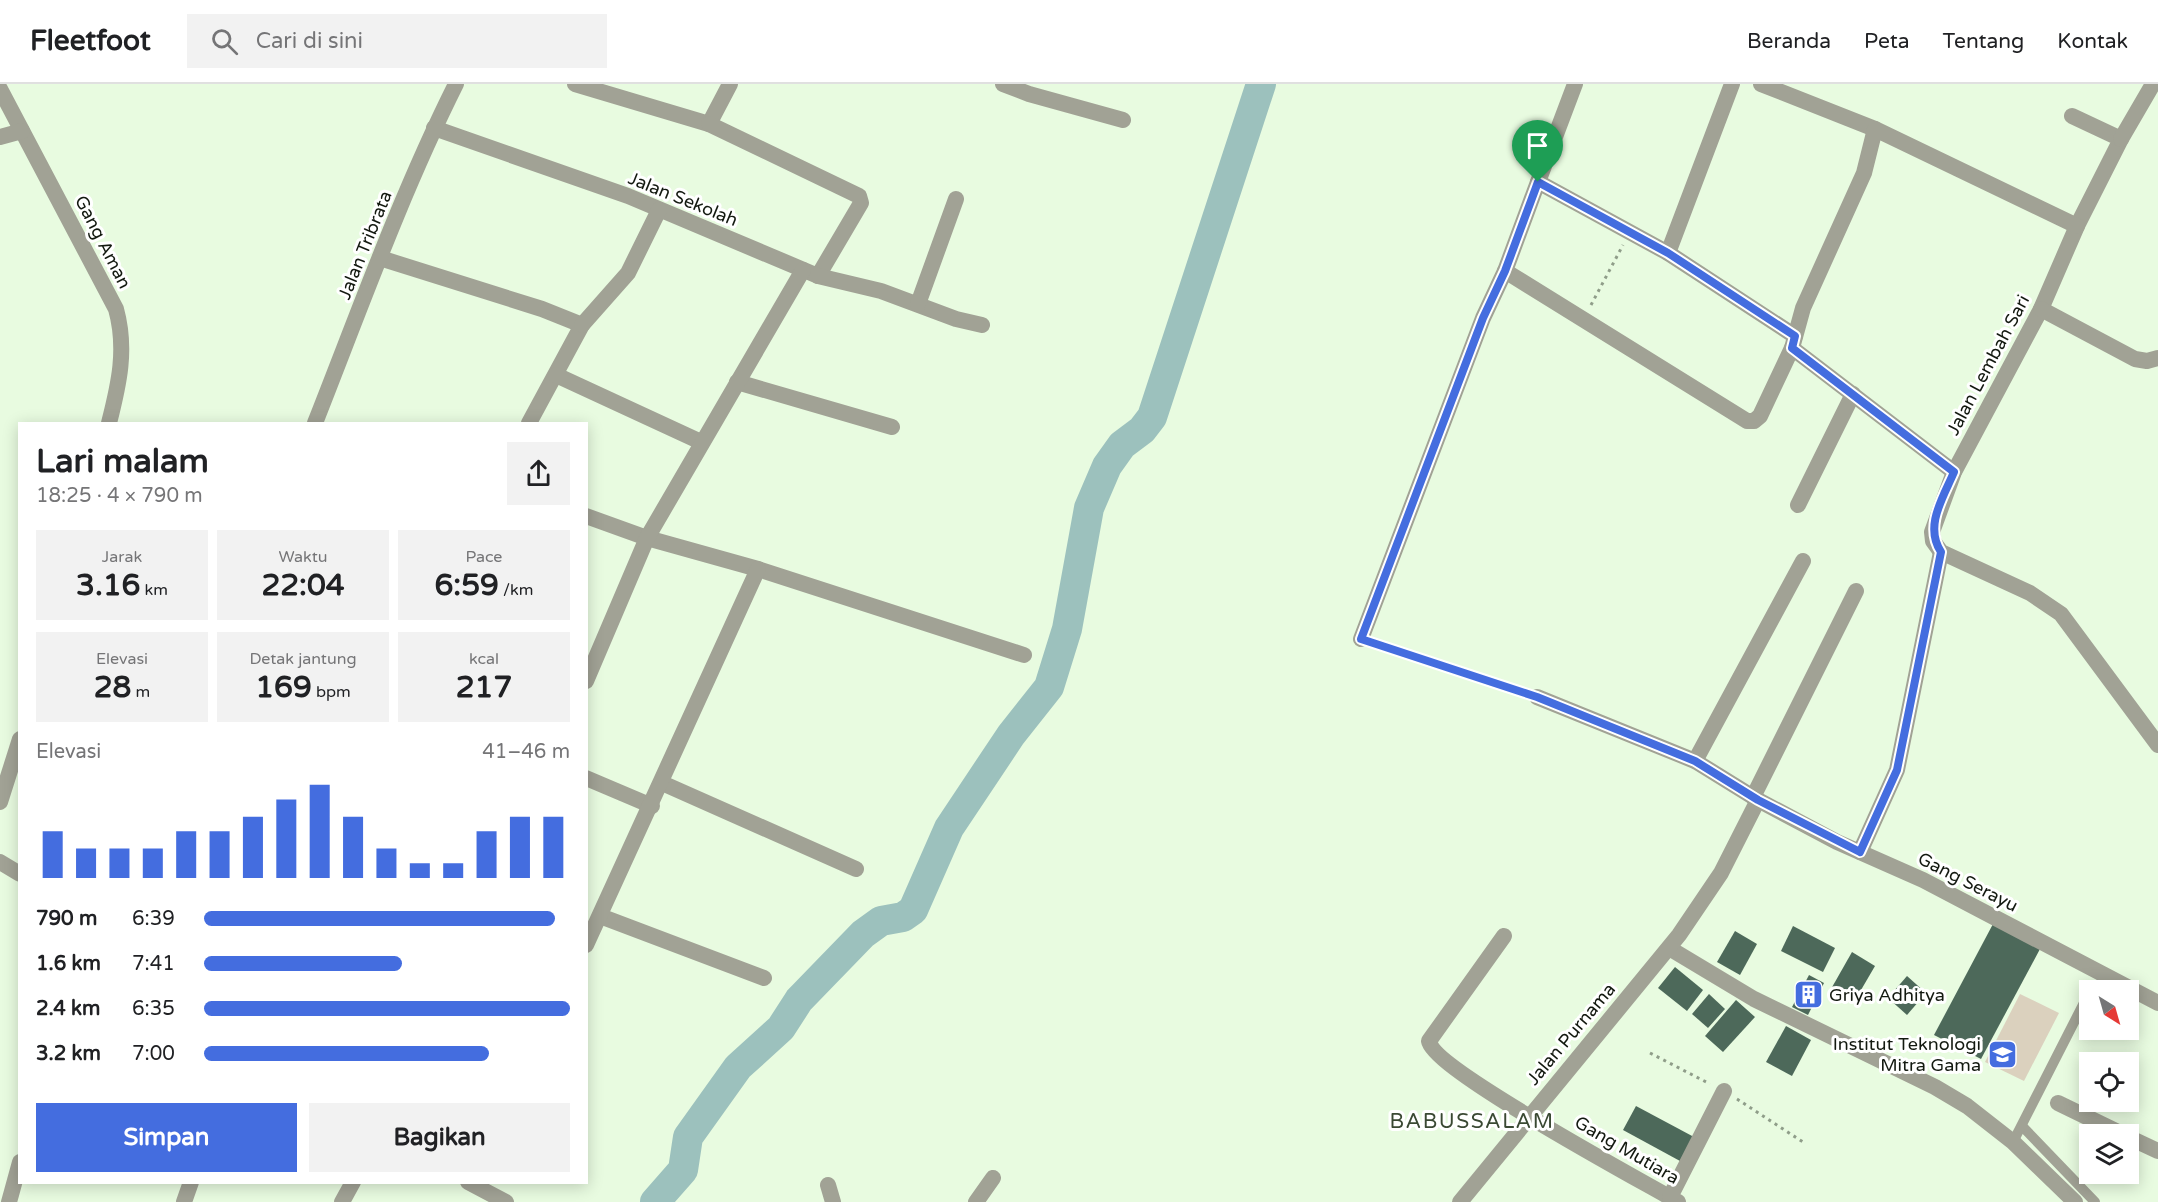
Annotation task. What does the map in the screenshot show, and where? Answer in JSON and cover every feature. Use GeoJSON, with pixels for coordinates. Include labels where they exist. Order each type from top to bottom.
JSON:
{"type":"FeatureCollection","features":[{"type":"Feature","properties":{"kind":"street","name":"Jalan Tribrata"},"geometry":{"type":"LineString","coordinates":[[316,422],[380,258],[434,128],[456,84]]}},
{"type":"Feature","properties":{"kind":"street"},"geometry":{"type":"LineString","coordinates":[[576,84],[709,124],[859,196],[861,203],[854,218],[810,273],[737,382],[701,442],[647,538],[588,676]]}},
{"type":"Feature","properties":{"kind":"street"},"geometry":{"type":"LineString","coordinates":[[709,124],[730,84]]}},
{"type":"Feature","properties":{"kind":"street"},"geometry":{"type":"LineString","coordinates":[[1004,84],[1029,94],[1124,120]]}},
{"type":"Feature","properties":{"kind":"street"},"geometry":{"type":"LineString","coordinates":[[1361,639],[1483,318],[1505,271],[1575,84]]}},
{"type":"Feature","properties":{"kind":"street"},"geometry":{"type":"LineString","coordinates":[[1668,253],[1732,84]]}},
{"type":"Feature","properties":{"kind":"street"},"geometry":{"type":"LineString","coordinates":[[1761,84],[1875,129],[2077,226]]}},
{"type":"Feature","properties":{"kind":"street","name":"Jalan Lembah Sari"},"geometry":{"type":"LineString","coordinates":[[1941,552],[1933,541],[1933,526],[1954,472],[2042,309],[2077,226],[2121,139],[2153,84]]}},
{"type":"Feature","properties":{"kind":"street","name":"Gang Aman"},"geometry":{"type":"LineString","coordinates":[[0,89],[116,309],[123,350],[121,373],[109,422]]}},
{"type":"Feature","properties":{"kind":"street"},"geometry":{"type":"LineString","coordinates":[[2072,116],[2121,139]]}},
{"type":"Feature","properties":{"kind":"street","name":"Jalan Sekolah"},"geometry":{"type":"LineString","coordinates":[[434,128],[659,210],[810,273],[881,291],[956,319],[982,326]]}},
{"type":"Feature","properties":{"kind":"street"},"geometry":{"type":"LineString","coordinates":[[1505,271],[1747,421],[1754,420],[1760,416],[1793,342],[1803,308],[1864,173],[1875,129]]}},
{"type":"Feature","properties":{"kind":"street"},"geometry":{"type":"LineString","coordinates":[[0,137],[22,131]]}},
{"type":"Feature","properties":{"kind":"street"},"geometry":{"type":"LineString","coordinates":[[1538,182],[1668,253],[1793,342],[1853,394],[1954,472]]}},
{"type":"Feature","properties":{"kind":"street"},"geometry":{"type":"LineString","coordinates":[[918,304],[956,199]]}},
{"type":"Feature","properties":{"kind":"street"},"geometry":{"type":"LineString","coordinates":[[530,422],[556,375],[570,343],[582,325],[628,273],[659,210]]}},
{"type":"Feature","properties":{"kind":"street"},"geometry":{"type":"LineString","coordinates":[[380,258],[542,309],[582,325]]}},
{"type":"Feature","properties":{"kind":"street"},"geometry":{"type":"LineString","coordinates":[[2042,309],[2135,359],[2147,361],[2158,358]]}},
{"type":"Feature","properties":{"kind":"street"},"geometry":{"type":"LineString","coordinates":[[556,375],[701,442]]}},
{"type":"Feature","properties":{"kind":"street"},"geometry":{"type":"LineString","coordinates":[[737,382],[892,428]]}},
{"type":"Feature","properties":{"kind":"street"},"geometry":{"type":"LineString","coordinates":[[1798,505],[1853,394]]}},
{"type":"Feature","properties":{"kind":"street"},"geometry":{"type":"LineString","coordinates":[[588,517],[647,538],[758,569],[1024,655]]}},
{"type":"Feature","properties":{"kind":"street"},"geometry":{"type":"LineString","coordinates":[[1860,852],[1897,770],[1941,552],[2030,593],[2061,614],[2158,745]]}},
{"type":"Feature","properties":{"kind":"street"},"geometry":{"type":"LineString","coordinates":[[1695,761],[1803,561]]}},
{"type":"Feature","properties":{"kind":"street"},"geometry":{"type":"LineString","coordinates":[[588,941],[652,806],[758,569]]}},
{"type":"Feature","properties":{"kind":"street","name":"Jalan Purnama"},"geometry":{"type":"LineString","coordinates":[[1460,1202],[1528,1116],[1669,948],[1716,881],[1856,591]]}},
{"type":"Feature","properties":{"kind":"street","name":"Gang Serayu"},"geometry":{"type":"LineString","coordinates":[[1537,697],[1695,761],[1755,799],[1860,852],[1923,880],[2158,1003]]}},
{"type":"Feature","properties":{"kind":"street"},"geometry":{"type":"LineString","coordinates":[[0,802],[18,745]]}},
{"type":"Feature","properties":{"kind":"street"},"geometry":{"type":"LineString","coordinates":[[588,779],[652,806]]}},
{"type":"Feature","properties":{"kind":"street"},"geometry":{"type":"LineString","coordinates":[[662,783],[856,869]]}},
{"type":"Feature","properties":{"kind":"street"},"geometry":{"type":"LineString","coordinates":[[0,862],[18,873]]}},
{"type":"Feature","properties":{"kind":"street"},"geometry":{"type":"LineString","coordinates":[[600,916],[764,978]]}},
{"type":"Feature","properties":{"kind":"street","name":"Gang Mutiara"},"geometry":{"type":"LineString","coordinates":[[1504,936],[1429,1043],[1435,1053],[1448,1065],[1528,1116],[1674,1200]]}},
{"type":"Feature","properties":{"kind":"street"},"geometry":{"type":"LineString","coordinates":[[1669,948],[1755,999],[1935,1087],[1967,1106],[2013,1142],[2075,1202]]}},
{"type":"Feature","properties":{"kind":"street"},"geometry":{"type":"LineString","coordinates":[[1674,1200],[1724,1091]]}},
{"type":"Feature","properties":{"kind":"street"},"geometry":{"type":"LineString","coordinates":[[2058,1103],[2101,1124]]}},
{"type":"Feature","properties":{"kind":"street"},"geometry":{"type":"LineString","coordinates":[[2139,1142],[2158,1151]]}},
{"type":"Feature","properties":{"kind":"street"},"geometry":{"type":"LineString","coordinates":[[9,1202],[18,1169]]}},
{"type":"Feature","properties":{"kind":"street"},"geometry":{"type":"LineString","coordinates":[[976,1202],[993,1178]]}},
{"type":"Feature","properties":{"kind":"street"},"geometry":{"type":"LineString","coordinates":[[184,1202],[190,1184]]}},
{"type":"Feature","properties":{"kind":"street"},"geometry":{"type":"LineString","coordinates":[[342,1202],[352,1184]]}},
{"type":"Feature","properties":{"kind":"street"},"geometry":{"type":"LineString","coordinates":[[828,1185],[833,1202]]}},
{"type":"Feature","properties":{"kind":"street"},"geometry":{"type":"LineString","coordinates":[[487,1186],[506,1202]]}},
{"type":"Feature","properties":{"kind":"lane"},"geometry":{"type":"LineString","coordinates":[[2095,980],[2099,972]]}},
{"type":"Feature","properties":{"kind":"lane"},"geometry":{"type":"LineString","coordinates":[[2013,1142],[2079,1012]]}},
{"type":"Feature","properties":{"kind":"lane"},"geometry":{"type":"LineString","coordinates":[[2039,1094],[2058,1103]]}},
{"type":"Feature","properties":{"kind":"lane"},"geometry":{"type":"LineString","coordinates":[[2022,1126],[2095,1202]]}},
{"type":"Feature","properties":{"kind":"path"},"geometry":{"type":"LineString","coordinates":[[1583,320],[1629,232]]}},
{"type":"Feature","properties":{"kind":"path"},"geometry":{"type":"LineString","coordinates":[[1361,639],[1537,697]]}},
{"type":"Feature","properties":{"kind":"shaded area"},"geometry":{"type":"Polygon","coordinates":[[[2020,994],[2059,1013],[2024,1081],[1985,1062],[2020,994]]]}},
{"type":"Feature","properties":{"kind":"building"},"geometry":{"type":"Polygon","coordinates":[[[1993,924],[2040,949],[1981,1059],[1934,1035],[1993,924]]]}},
{"type":"Feature","properties":{"kind":"building"},"geometry":{"type":"Polygon","coordinates":[[[1793,926],[1835,948],[1823,972],[1781,951],[1793,926]]]}},
{"type":"Feature","properties":{"kind":"building"},"geometry":{"type":"Polygon","coordinates":[[[1735,931],[1757,944],[1740,975],[1717,962],[1735,931]]]}},
{"type":"Feature","properties":{"kind":"building"},"geometry":{"type":"Polygon","coordinates":[[[1852,952],[1875,966],[1854,1002],[1831,989],[1852,952]]]}},
{"type":"Feature","properties":{"kind":"building"},"geometry":{"type":"Polygon","coordinates":[[[1675,967],[1703,990],[1687,1011],[1658,988],[1675,967]]]}},
{"type":"Feature","properties":{"kind":"building","name":"Griya Adhitya"},"geometry":{"type":"Polygon","coordinates":[[[1809,975],[1824,983],[1808,1015],[1792,1007],[1809,975]]]}},
{"type":"Feature","properties":{"kind":"building"},"geometry":{"type":"Polygon","coordinates":[[[1907,976],[1926,993],[1907,1015],[1888,998],[1907,976]]]}},
{"type":"Feature","properties":{"kind":"building"},"geometry":{"type":"Polygon","coordinates":[[[1709,994],[1725,1009],[1708,1028],[1692,1014],[1709,994]]]}},
{"type":"Feature","properties":{"kind":"building"},"geometry":{"type":"Polygon","coordinates":[[[1736,1000],[1755,1017],[1723,1052],[1705,1036],[1736,1000]]]}},
{"type":"Feature","properties":{"kind":"building"},"geometry":{"type":"Polygon","coordinates":[[[1786,1026],[1811,1040],[1792,1076],[1766,1062],[1786,1026]]]}},
{"type":"Feature","properties":{"kind":"building"},"geometry":{"type":"Polygon","coordinates":[[[1636,1106],[1694,1137],[1680,1161],[1623,1130],[1636,1106]]]}},
{"type":"Feature","properties":{"kind":"waterway"},"geometry":{"type":"LineString","coordinates":[[655,1202],[683,1170],[688,1137],[738,1067],[781,1028],[799,1000],[863,934],[881,921],[903,917],[913,910],[949,828],[1011,735],[1049,687],[1067,629],[1089,508],[1107,466],[1122,445],[1142,430],[1152,417],[1261,84]]}},
{"type":"Feature","properties":{"kind":"place","name":"Griya Adhitya"},"geometry":{"type":"Point","coordinates":[1808,995]}},
{"type":"Feature","properties":{"kind":"place","name":"Institut Teknologi Mitra Gama"},"geometry":{"type":"Point","coordinates":[2002,1054]}},
{"type":"Feature","properties":{"kind":"district","name":"BABUSSALAM"},"geometry":{"type":"Point","coordinates":[1472,1121]}},
{"type":"Feature","properties":{"kind":"route"},"geometry":{"type":"LineString","coordinates":[[1538,182],[1668,253],[1795,336],[1792,348],[1954,472],[1933,526],[1933,541],[1941,552],[1897,770],[1860,852],[1758,800],[1695,761],[1537,697],[1361,639],[1483,318],[1505,271],[1538,182]]}}]}
